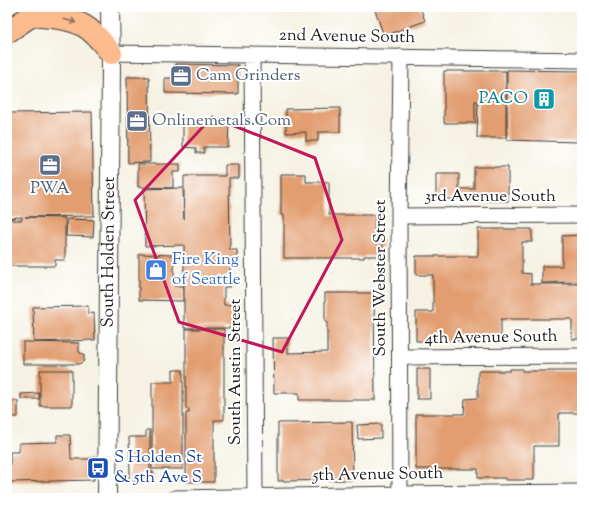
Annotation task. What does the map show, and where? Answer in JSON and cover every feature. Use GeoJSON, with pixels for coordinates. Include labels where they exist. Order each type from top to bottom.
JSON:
{"type":"FeatureCollection","features":[{"type":"Feature","properties":{"kind":"highway"},"geometry":{"type":"LineString","coordinates":[[7,32],[38,11],[75,22],[85,27],[99,39],[111,53]]}},
{"type":"Feature","properties":{"kind":"street","name":"South Holden Street"},"geometry":{"type":"LineString","coordinates":[[107,498],[111,53],[110,7]]}},
{"type":"Feature","properties":{"kind":"street","name":"2nd Avenue South"},"geometry":{"type":"LineString","coordinates":[[111,53],[582,60]]}},
{"type":"Feature","properties":{"kind":"street","name":"South Austin Street"},"geometry":{"type":"LineString","coordinates":[[252,55],[255,497]]}},
{"type":"Feature","properties":{"kind":"street","name":"South Webster Street"},"geometry":{"type":"LineString","coordinates":[[400,496],[399,216],[401,57]]}},
{"type":"Feature","properties":{"kind":"street","name":"3rd Avenue South"},"geometry":{"type":"LineString","coordinates":[[399,216],[582,215]]}},
{"type":"Feature","properties":{"kind":"street","name":"4th Avenue South"},"geometry":{"type":"LineString","coordinates":[[400,357],[582,356]]}},
{"type":"Feature","properties":{"kind":"street","name":"5th Avenue South"},"geometry":{"type":"LineString","coordinates":[[175,498],[400,496],[582,492]]}},
{"type":"Feature","properties":{"kind":"highlighted area"},"geometry":{"type":"Polygon","coordinates":[[[212,117],[315,158],[342,240],[282,352],[179,322],[135,200],[212,117]]]}},
{"type":"Feature","properties":{"kind":"building"},"geometry":{"type":"Polygon","coordinates":[[[374,7],[420,7],[425,21],[384,36],[374,7]]]}},
{"type":"Feature","properties":{"kind":"building"},"geometry":{"type":"Polygon","coordinates":[[[175,64],[238,65],[238,94],[165,93],[165,78],[174,78],[175,64]]]}},
{"type":"Feature","properties":{"kind":"building","name":"PACO"},"geometry":{"type":"Polygon","coordinates":[[[507,70],[582,71],[582,127],[579,126],[578,142],[507,140],[507,70]]]}},
{"type":"Feature","properties":{"kind":"building"},"geometry":{"type":"Polygon","coordinates":[[[444,71],[506,71],[506,138],[477,138],[478,101],[475,101],[475,123],[444,123],[444,71]]]}},
{"type":"Feature","properties":{"kind":"building"},"geometry":{"type":"Polygon","coordinates":[[[127,77],[149,77],[150,162],[128,163],[127,77]]]}},
{"type":"Feature","properties":{"kind":"building"},"geometry":{"type":"Polygon","coordinates":[[[340,108],[340,132],[318,132],[318,141],[306,141],[306,132],[286,133],[286,109],[340,108]]]}},
{"type":"Feature","properties":{"kind":"building","name":"PWA"},"geometry":{"type":"Polygon","coordinates":[[[92,112],[94,216],[25,217],[65,218],[65,260],[55,260],[55,266],[7,266],[7,113],[92,112]],[[22,217],[7,218],[12,218],[12,220],[22,220],[22,217]]]}},
{"type":"Feature","properties":{"kind":"building"},"geometry":{"type":"Polygon","coordinates":[[[183,120],[229,120],[228,147],[204,147],[204,153],[196,153],[196,148],[183,147],[183,120]]]}},
{"type":"Feature","properties":{"kind":"building"},"geometry":{"type":"Polygon","coordinates":[[[138,164],[180,164],[180,172],[173,172],[173,188],[138,187],[138,164]]]}},
{"type":"Feature","properties":{"kind":"building"},"geometry":{"type":"Polygon","coordinates":[[[225,165],[239,165],[239,178],[229,178],[230,250],[237,250],[237,261],[230,261],[230,287],[224,287],[224,305],[239,305],[239,328],[184,328],[184,245],[145,246],[144,189],[183,188],[184,219],[184,176],[225,176],[225,165]]]}},
{"type":"Feature","properties":{"kind":"building"},"geometry":{"type":"Polygon","coordinates":[[[474,167],[508,167],[508,201],[436,199],[436,174],[459,174],[459,189],[474,189],[474,167]]]}},
{"type":"Feature","properties":{"kind":"building"},"geometry":{"type":"Polygon","coordinates":[[[281,174],[306,174],[306,182],[329,182],[329,215],[375,215],[374,240],[383,240],[382,256],[364,256],[364,258],[284,258],[284,215],[281,215],[281,174]]]}},
{"type":"Feature","properties":{"kind":"building"},"geometry":{"type":"Polygon","coordinates":[[[67,219],[94,220],[93,237],[66,236],[67,219]]]}},
{"type":"Feature","properties":{"kind":"building"},"geometry":{"type":"Polygon","coordinates":[[[478,229],[532,229],[532,242],[522,242],[522,273],[531,274],[531,284],[582,284],[582,339],[572,339],[572,319],[501,319],[501,341],[416,341],[416,312],[433,312],[433,275],[416,275],[416,256],[478,256],[478,229]]]}},
{"type":"Feature","properties":{"kind":"building"},"geometry":{"type":"Polygon","coordinates":[[[582,235],[582,282],[542,283],[542,266],[562,266],[562,236],[582,235]]]}},
{"type":"Feature","properties":{"kind":"building","name":"Fire King of Seattle"},"geometry":{"type":"Polygon","coordinates":[[[139,254],[174,255],[174,286],[183,286],[183,301],[139,300],[139,254]]]}},
{"type":"Feature","properties":{"kind":"building"},"geometry":{"type":"Polygon","coordinates":[[[325,293],[374,293],[375,400],[299,400],[299,393],[274,393],[273,338],[288,338],[288,353],[327,352],[325,293]]]}},
{"type":"Feature","properties":{"kind":"building"},"geometry":{"type":"Polygon","coordinates":[[[88,306],[88,314],[94,313],[95,340],[34,342],[33,307],[88,306]]]}},
{"type":"Feature","properties":{"kind":"building"},"geometry":{"type":"Polygon","coordinates":[[[186,329],[224,329],[224,420],[214,420],[214,482],[186,482],[186,413],[189,413],[189,409],[186,409],[186,329]]]}},
{"type":"Feature","properties":{"kind":"building"},"geometry":{"type":"Polygon","coordinates":[[[23,342],[79,343],[79,352],[84,355],[84,361],[79,364],[23,364],[23,342]]]}},
{"type":"Feature","properties":{"kind":"building"},"geometry":{"type":"Polygon","coordinates":[[[417,369],[430,369],[430,399],[417,399],[417,369]]]}},
{"type":"Feature","properties":{"kind":"building"},"geometry":{"type":"Polygon","coordinates":[[[510,369],[522,369],[522,371],[582,371],[582,413],[559,413],[559,446],[534,446],[534,480],[478,478],[478,469],[416,469],[416,414],[464,414],[465,399],[478,398],[478,371],[510,371],[510,369]]]}},
{"type":"Feature","properties":{"kind":"building"},"geometry":{"type":"Polygon","coordinates":[[[40,370],[72,370],[72,406],[40,406],[40,370]]]}},
{"type":"Feature","properties":{"kind":"building"},"geometry":{"type":"Polygon","coordinates":[[[173,370],[183,370],[183,469],[152,469],[152,382],[173,382],[173,370]]]}},
{"type":"Feature","properties":{"kind":"building"},"geometry":{"type":"Polygon","coordinates":[[[39,393],[39,399],[21,399],[21,394],[39,393]]]}},
{"type":"Feature","properties":{"kind":"building"},"geometry":{"type":"Polygon","coordinates":[[[7,401],[18,401],[18,417],[7,417],[7,401]]]}},
{"type":"Feature","properties":{"kind":"building"},"geometry":{"type":"Polygon","coordinates":[[[352,422],[353,480],[278,481],[278,423],[352,422]]]}},
{"type":"Feature","properties":{"kind":"building"},"geometry":{"type":"Polygon","coordinates":[[[381,424],[381,438],[358,439],[357,425],[381,424]]]}},
{"type":"Feature","properties":{"kind":"building"},"geometry":{"type":"Polygon","coordinates":[[[146,430],[150,430],[150,472],[153,472],[154,481],[129,482],[129,437],[146,437],[146,430]]]}},
{"type":"Feature","properties":{"kind":"building"},"geometry":{"type":"Polygon","coordinates":[[[57,435],[70,435],[71,459],[93,459],[94,480],[10,482],[10,452],[19,452],[19,443],[57,442],[57,435]]]}},
{"type":"Feature","properties":{"kind":"place","name":"Cam Grinders"},"geometry":{"type":"Point","coordinates":[181,76]}},
{"type":"Feature","properties":{"kind":"place","name":"PACO"},"geometry":{"type":"Point","coordinates":[544,99]}},
{"type":"Feature","properties":{"kind":"place","name":"Onlinemetals.Com"},"geometry":{"type":"Point","coordinates":[137,121]}},
{"type":"Feature","properties":{"kind":"place","name":"PWA"},"geometry":{"type":"Point","coordinates":[50,165]}},
{"type":"Feature","properties":{"kind":"place","name":"Fire King of Seattle"},"geometry":{"type":"Point","coordinates":[156,270]}},
{"type":"Feature","properties":{"kind":"place","name":"S Holden St & 5th Ave S"},"geometry":{"type":"Point","coordinates":[98,468]}}]}
